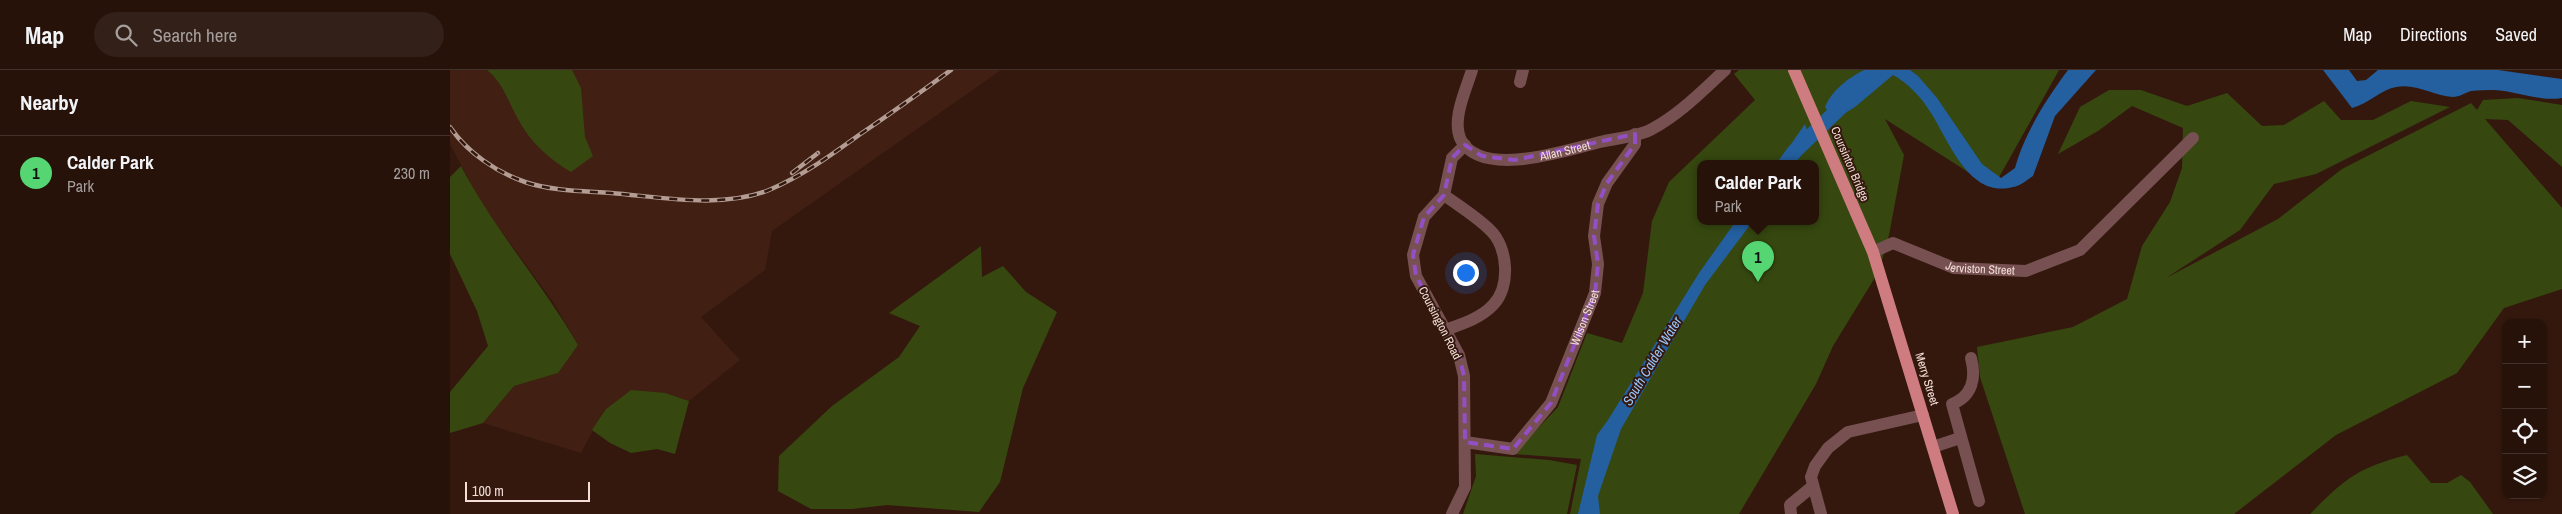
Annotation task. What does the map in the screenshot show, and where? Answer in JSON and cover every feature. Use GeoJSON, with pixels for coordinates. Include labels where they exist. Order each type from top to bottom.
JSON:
{"type":"FeatureCollection","features":[{"type":"Feature","properties":{"kind":"main road","name":"Coursinton Bridge"},"geometry":{"type":"LineString","coordinates":[[1794,70],[1873,252]]}},
{"type":"Feature","properties":{"kind":"main road","name":"Merry Street"},"geometry":{"type":"LineString","coordinates":[[1873,252],[1953,514]]}},
{"type":"Feature","properties":{"kind":"street"},"geometry":{"type":"LineString","coordinates":[[1465,145],[1459,134],[1458,122],[1472,70]]}},
{"type":"Feature","properties":{"kind":"street","name":"Allan Street"},"geometry":{"type":"LineString","coordinates":[[1465,145],[1482,156],[1516,160],[1650,130],[1689,104],[1725,70]]}},
{"type":"Feature","properties":{"kind":"street","name":"Wilson Street"},"geometry":{"type":"LineString","coordinates":[[1465,442],[1513,448],[1551,403],[1595,293],[1598,264],[1594,236],[1598,204],[1607,183],[1635,144],[1635,134]]}},
{"type":"Feature","properties":{"kind":"street","name":"Jerviston Street"},"geometry":{"type":"LineString","coordinates":[[1873,252],[1893,243],[1954,268],[2026,271],[2080,250],[2194,138]]}},
{"type":"Feature","properties":{"kind":"street","name":"Coursington Road"},"geometry":{"type":"LineString","coordinates":[[1452,514],[1465,487],[1464,376],[1459,354],[1416,276],[1413,255],[1424,218],[1444,195],[1452,158],[1465,145]]}},
{"type":"Feature","properties":{"kind":"street"},"geometry":{"type":"LineString","coordinates":[[1444,195],[1490,230],[1498,240],[1504,261],[1503,282],[1494,304],[1471,320],[1445,330]]}},
{"type":"Feature","properties":{"kind":"street"},"geometry":{"type":"LineString","coordinates":[[1971,358],[1975,374],[1971,386],[1959,402],[1952,404],[1979,501]]}},
{"type":"Feature","properties":{"kind":"street"},"geometry":{"type":"LineString","coordinates":[[1821,514],[1811,477],[1815,466],[1828,448],[1848,432],[1923,415]]}},
{"type":"Feature","properties":{"kind":"street"},"geometry":{"type":"LineString","coordinates":[[1933,447],[1960,438]]}},
{"type":"Feature","properties":{"kind":"street"},"geometry":{"type":"LineString","coordinates":[[1791,514],[1790,505],[1813,486]]}},
{"type":"Feature","properties":{"kind":"highlighted area"},"geometry":{"type":"Polygon","coordinates":[[[1635,134],[1635,144],[1607,183],[1598,204],[1594,236],[1598,264],[1595,293],[1551,403],[1513,449],[1465,442],[1464,376],[1459,355],[1416,276],[1413,255],[1424,217],[1444,195],[1452,158],[1465,145],[1482,156],[1515,160],[1635,134]]]}},
{"type":"Feature","properties":{"kind":"shaded area"},"geometry":{"type":"Polygon","coordinates":[[[450,70],[1001,70],[772,231],[765,270],[701,317],[740,360],[689,401],[665,393],[604,410],[581,453],[483,423],[514,386],[557,373],[578,345],[553,302],[481,203],[450,144],[450,70]]]}},
{"type":"Feature","properties":{"kind":"green space"},"geometry":{"type":"Polygon","coordinates":[[[487,70],[572,70],[581,88],[585,137],[593,156],[571,172],[548,156],[528,135],[501,86],[487,70]]]}},
{"type":"Feature","properties":{"kind":"green space"},"geometry":{"type":"Polygon","coordinates":[[[1739,70],[2059,70],[1993,188],[1885,119],[1904,155],[1889,235],[1879,271],[1833,346],[1816,384],[1739,514],[1570,514],[1581,459],[1514,454],[1558,407],[1587,333],[1622,343],[1643,293],[1652,221],[1669,182],[1755,100],[1734,74],[1739,70]]]}},
{"type":"Feature","properties":{"kind":"green space"},"geometry":{"type":"Polygon","coordinates":[[[2109,90],[2141,90],[2187,106],[2227,93],[2262,126],[2284,125],[2324,101],[2341,120],[2373,120],[2411,101],[2450,107],[2316,174],[2274,184],[2240,230],[2166,278],[2278,219],[2342,169],[2471,103],[2477,110],[2483,100],[2518,98],[2562,105],[2562,167],[2508,120],[2485,119],[2562,208],[2562,289],[2504,308],[2457,373],[2336,435],[2234,514],[2025,514],[1980,377],[1977,347],[2073,327],[2127,299],[2142,246],[2170,202],[2182,168],[2183,128],[2132,106],[2098,131],[2058,154],[2080,107],[2109,90]]]}},
{"type":"Feature","properties":{"kind":"green space"},"geometry":{"type":"Polygon","coordinates":[[[461,166],[488,212],[578,345],[558,373],[514,386],[483,423],[450,433],[450,392],[488,346],[477,311],[450,254],[450,177],[461,166]]]}},
{"type":"Feature","properties":{"kind":"green space"},"geometry":{"type":"Polygon","coordinates":[[[981,246],[982,277],[1003,266],[1026,292],[1057,312],[1023,388],[1000,482],[979,512],[887,505],[852,509],[811,509],[778,491],[779,456],[832,406],[899,357],[920,326],[889,313],[981,246]]]}},
{"type":"Feature","properties":{"kind":"green space"},"geometry":{"type":"Polygon","coordinates":[[[631,390],[665,393],[689,401],[675,454],[657,449],[631,453],[610,443],[592,430],[605,410],[631,390]]]}},
{"type":"Feature","properties":{"kind":"green space"},"geometry":{"type":"Polygon","coordinates":[[[1475,454],[1549,460],[1577,465],[1567,514],[1463,514],[1476,476],[1475,454]]]}},
{"type":"Feature","properties":{"kind":"green space"},"geometry":{"type":"Polygon","coordinates":[[[2407,455],[2431,483],[2447,483],[2461,475],[2470,482],[2493,514],[2310,514],[2333,491],[2353,476],[2376,465],[2407,455]]]}},
{"type":"Feature","properties":{"kind":"water"},"geometry":{"type":"Polygon","coordinates":[[[1864,70],[1910,70],[1918,76],[1937,98],[1982,164],[2001,178],[2015,168],[2024,142],[2037,117],[2068,70],[2096,70],[2055,116],[2033,176],[2016,186],[1998,188],[1984,184],[1972,176],[1953,152],[1923,102],[1914,91],[1893,75],[1855,107],[1834,120],[1825,107],[1828,101],[1841,85],[1864,70]]]}},
{"type":"Feature","properties":{"kind":"water"},"geometry":{"type":"Polygon","coordinates":[[[2323,70],[2349,70],[2357,81],[2366,80],[2378,70],[2498,70],[2562,79],[2562,98],[2545,99],[2494,90],[2471,91],[2453,97],[2403,86],[2390,89],[2352,108],[2323,70]]]}},
{"type":"Feature","properties":{"kind":"water"},"geometry":{"type":"Polygon","coordinates":[[[1805,124],[1811,143],[1797,160],[1780,160],[1805,124]]]}},
{"type":"Feature","properties":{"kind":"water","name":"South Calder Water"},"geometry":{"type":"Polygon","coordinates":[[[1733,225],[1750,225],[1705,285],[1621,429],[1598,496],[1600,514],[1578,514],[1597,435],[1699,273],[1733,225]]]}},
{"type":"Feature","properties":{"kind":"waterway","name":"South Calder Water"},"geometry":{"type":"LineString","coordinates":[[1788,160],[1794,152],[1846,102]]}},
{"type":"Feature","properties":{"kind":"railway"},"geometry":{"type":"LineString","coordinates":[[450,127],[465,145],[493,167],[514,178],[535,185],[568,190],[670,199],[731,199],[769,190],[804,172],[951,70]]}},
{"type":"Feature","properties":{"kind":"railway"},"geometry":{"type":"LineString","coordinates":[[792,173],[818,153]]}},
{"type":"Feature","properties":{"kind":"place","name":"Calder Park"},"geometry":{"type":"Point","coordinates":[1758,282]}}]}
